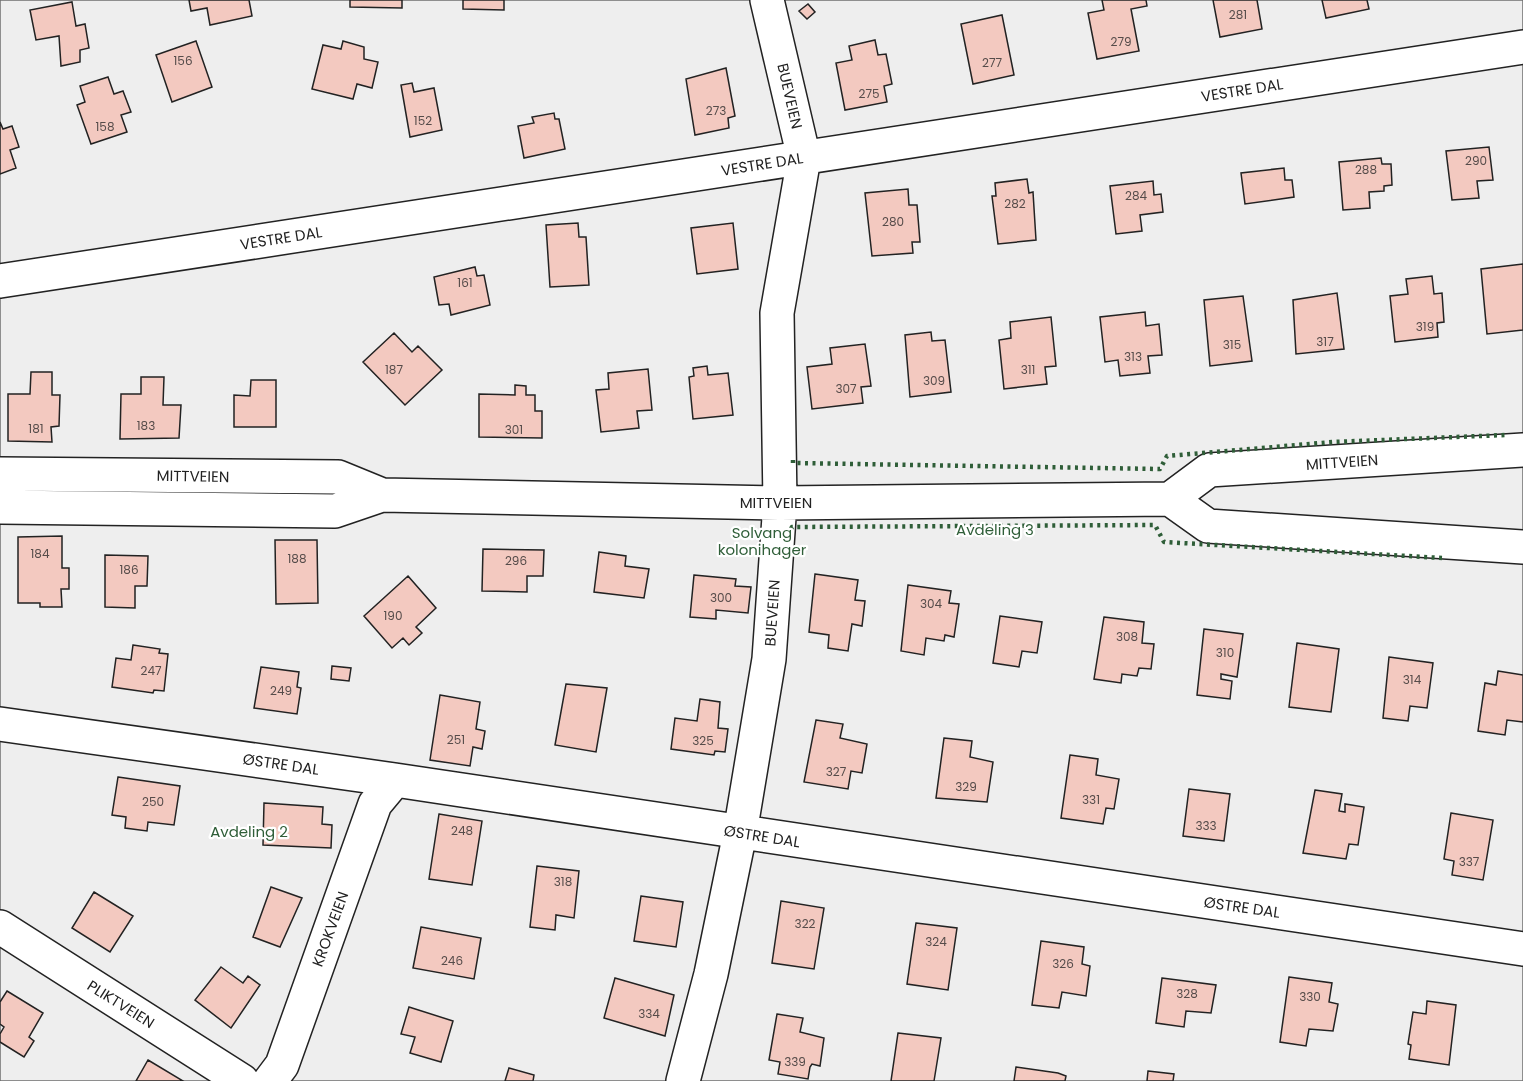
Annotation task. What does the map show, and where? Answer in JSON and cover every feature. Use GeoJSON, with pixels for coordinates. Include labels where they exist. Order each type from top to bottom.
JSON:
{"type":"FeatureCollection","features":[{"type":"Feature","properties":{"kind":"street","name":"BUEVEIEN"},"geometry":{"type":"LineString","coordinates":[[683,1081],[711,974],[740,833],[769,658],[780,502],[777,314],[804,158],[767,0]]}},
{"type":"Feature","properties":{"kind":"street","name":"VESTRE DAL"},"geometry":{"type":"LineString","coordinates":[[0,281],[1523,47]]}},
{"type":"Feature","properties":{"kind":"street","name":"MITTVEIEN"},"geometry":{"type":"LineString","coordinates":[[0,507],[335,511],[382,495],[780,502],[1170,499],[1209,470],[1523,450]]}},
{"type":"Feature","properties":{"kind":"street","name":"MITTVEIEN"},"geometry":{"type":"LineString","coordinates":[[0,474],[338,477],[382,495]]}},
{"type":"Feature","properties":{"kind":"street"},"geometry":{"type":"LineString","coordinates":[[1170,499],[1208,526],[1523,547]]}},
{"type":"Feature","properties":{"kind":"street","name":"ØSTRE DAL"},"geometry":{"type":"LineString","coordinates":[[0,724],[395,780],[1523,949]]}},
{"type":"Feature","properties":{"kind":"street","name":"KROKVEIEN"},"geometry":{"type":"LineString","coordinates":[[270,1081],[282,1065],[375,804],[395,780]]}},
{"type":"Feature","properties":{"kind":"street","name":"PLIKTVEIEN"},"geometry":{"type":"LineString","coordinates":[[0,927],[242,1081]]}},
{"type":"Feature","properties":{"kind":"green space","name":"Solvang kolonihager"},"geometry":{"type":"Polygon","coordinates":[[[0,0],[1523,0],[1523,1081],[0,1081],[0,0]]]}},
{"type":"Feature","properties":{"kind":"building"},"geometry":{"type":"Polygon","coordinates":[[[189,0],[249,0],[252,16],[210,25],[207,8],[191,11],[189,0]]]}},
{"type":"Feature","properties":{"kind":"building"},"geometry":{"type":"Polygon","coordinates":[[[350,0],[402,0],[402,8],[350,7],[350,0]]]}},
{"type":"Feature","properties":{"kind":"building"},"geometry":{"type":"Polygon","coordinates":[[[463,0],[504,0],[504,10],[463,9],[463,0]]]}},
{"type":"Feature","properties":{"kind":"building"},"geometry":{"type":"Polygon","coordinates":[[[1102,0],[1146,0],[1147,6],[1131,9],[1139,51],[1097,59],[1088,13],[1104,10],[1102,0]]]}},
{"type":"Feature","properties":{"kind":"building"},"geometry":{"type":"Polygon","coordinates":[[[1213,0],[1257,0],[1262,29],[1220,37],[1213,0]]]}},
{"type":"Feature","properties":{"kind":"building"},"geometry":{"type":"Polygon","coordinates":[[[1322,0],[1367,0],[1369,9],[1326,18],[1322,0]]]}},
{"type":"Feature","properties":{"kind":"building"},"geometry":{"type":"Polygon","coordinates":[[[72,2],[76,26],[85,24],[89,48],[80,50],[80,62],[61,66],[59,36],[36,40],[30,10],[72,2]]]}},
{"type":"Feature","properties":{"kind":"building"},"geometry":{"type":"Polygon","coordinates":[[[808,4],[815,12],[807,19],[799,11],[808,4]]]}},
{"type":"Feature","properties":{"kind":"building"},"geometry":{"type":"Polygon","coordinates":[[[1002,15],[1014,75],[973,84],[961,24],[1002,15]]]}},
{"type":"Feature","properties":{"kind":"building"},"geometry":{"type":"Polygon","coordinates":[[[875,40],[878,55],[886,54],[892,84],[884,86],[887,102],[845,110],[836,63],[852,60],[849,46],[875,40]]]}},
{"type":"Feature","properties":{"kind":"building"},"geometry":{"type":"Polygon","coordinates":[[[196,41],[212,87],[172,102],[156,55],[196,41]]]}},
{"type":"Feature","properties":{"kind":"building"},"geometry":{"type":"Polygon","coordinates":[[[343,41],[364,47],[364,59],[378,62],[372,88],[357,84],[353,99],[312,89],[323,45],[341,49],[343,41]]]}},
{"type":"Feature","properties":{"kind":"building"},"geometry":{"type":"Polygon","coordinates":[[[726,68],[735,116],[728,118],[729,128],[695,135],[686,79],[726,68]]]}},
{"type":"Feature","properties":{"kind":"building"},"geometry":{"type":"Polygon","coordinates":[[[108,77],[114,94],[123,91],[131,112],[121,115],[127,132],[91,144],[77,105],[85,102],[80,86],[108,77]]]}},
{"type":"Feature","properties":{"kind":"building"},"geometry":{"type":"Polygon","coordinates":[[[412,83],[414,92],[434,88],[442,130],[410,137],[401,85],[412,83]]]}},
{"type":"Feature","properties":{"kind":"building"},"geometry":{"type":"Polygon","coordinates":[[[554,113],[555,119],[559,119],[565,149],[524,158],[518,126],[534,123],[532,117],[554,113]]]}},
{"type":"Feature","properties":{"kind":"building"},"geometry":{"type":"Polygon","coordinates":[[[0,122],[3,129],[12,126],[19,147],[10,150],[16,168],[0,174],[0,122]]]}},
{"type":"Feature","properties":{"kind":"building"},"geometry":{"type":"Polygon","coordinates":[[[1489,147],[1493,180],[1477,181],[1479,198],[1452,200],[1446,151],[1489,147]]]}},
{"type":"Feature","properties":{"kind":"building"},"geometry":{"type":"Polygon","coordinates":[[[1381,158],[1382,164],[1391,164],[1392,185],[1384,186],[1384,191],[1369,192],[1370,208],[1343,210],[1339,162],[1381,158]]]}},
{"type":"Feature","properties":{"kind":"building"},"geometry":{"type":"Polygon","coordinates":[[[1284,168],[1285,180],[1292,180],[1294,197],[1245,204],[1241,173],[1284,168]]]}},
{"type":"Feature","properties":{"kind":"building"},"geometry":{"type":"Polygon","coordinates":[[[1027,179],[1029,193],[1033,192],[1036,240],[998,244],[992,196],[996,196],[995,183],[1027,179]]]}},
{"type":"Feature","properties":{"kind":"building"},"geometry":{"type":"Polygon","coordinates":[[[1153,181],[1154,195],[1161,194],[1163,212],[1140,215],[1142,231],[1116,234],[1110,186],[1153,181]]]}},
{"type":"Feature","properties":{"kind":"building"},"geometry":{"type":"Polygon","coordinates":[[[908,189],[909,205],[917,205],[920,242],[912,242],[913,253],[872,256],[865,193],[908,189]]]}},
{"type":"Feature","properties":{"kind":"building"},"geometry":{"type":"Polygon","coordinates":[[[578,223],[579,237],[586,237],[589,285],[550,287],[546,225],[578,223]]]}},
{"type":"Feature","properties":{"kind":"building"},"geometry":{"type":"Polygon","coordinates":[[[733,223],[738,269],[697,274],[691,228],[733,223]]]}},
{"type":"Feature","properties":{"kind":"building"},"geometry":{"type":"Polygon","coordinates":[[[1523,264],[1523,330],[1487,334],[1481,269],[1523,264]]]}},
{"type":"Feature","properties":{"kind":"building"},"geometry":{"type":"Polygon","coordinates":[[[475,267],[477,276],[484,275],[490,305],[451,315],[449,304],[439,305],[434,277],[475,267]]]}},
{"type":"Feature","properties":{"kind":"building"},"geometry":{"type":"Polygon","coordinates":[[[1432,276],[1434,294],[1442,293],[1444,322],[1437,323],[1438,337],[1395,342],[1390,296],[1408,294],[1406,279],[1432,276]]]}},
{"type":"Feature","properties":{"kind":"building"},"geometry":{"type":"Polygon","coordinates":[[[1337,293],[1344,349],[1296,354],[1293,300],[1337,293]]]}},
{"type":"Feature","properties":{"kind":"building"},"geometry":{"type":"Polygon","coordinates":[[[1243,296],[1252,361],[1210,366],[1204,300],[1243,296]]]}},
{"type":"Feature","properties":{"kind":"building"},"geometry":{"type":"Polygon","coordinates":[[[1145,312],[1146,326],[1159,324],[1162,355],[1148,356],[1150,373],[1120,376],[1118,360],[1105,362],[1100,317],[1145,312]]]}},
{"type":"Feature","properties":{"kind":"building"},"geometry":{"type":"Polygon","coordinates":[[[1051,317],[1056,366],[1045,367],[1047,384],[1004,389],[999,340],[1011,338],[1010,322],[1051,317]]]}},
{"type":"Feature","properties":{"kind":"building"},"geometry":{"type":"Polygon","coordinates":[[[931,332],[932,341],[945,340],[951,392],[910,397],[905,335],[931,332]]]}},
{"type":"Feature","properties":{"kind":"building"},"geometry":{"type":"Polygon","coordinates":[[[394,333],[412,352],[418,346],[442,370],[405,405],[363,362],[394,333]]]}},
{"type":"Feature","properties":{"kind":"building"},"geometry":{"type":"Polygon","coordinates":[[[865,344],[871,386],[861,387],[863,403],[812,409],[807,367],[832,364],[830,348],[865,344]]]}},
{"type":"Feature","properties":{"kind":"building"},"geometry":{"type":"Polygon","coordinates":[[[707,366],[708,375],[728,373],[733,415],[693,419],[689,377],[694,376],[693,368],[707,366]]]}},
{"type":"Feature","properties":{"kind":"building"},"geometry":{"type":"Polygon","coordinates":[[[648,369],[652,410],[637,411],[639,428],[601,432],[596,390],[609,389],[608,373],[648,369]]]}},
{"type":"Feature","properties":{"kind":"building"},"geometry":{"type":"Polygon","coordinates":[[[31,372],[52,372],[52,395],[60,395],[59,426],[51,427],[52,442],[8,441],[8,394],[30,394],[31,372]]]}},
{"type":"Feature","properties":{"kind":"building"},"geometry":{"type":"Polygon","coordinates":[[[141,377],[164,377],[163,405],[181,405],[179,438],[120,439],[121,394],[141,394],[141,377]]]}},
{"type":"Feature","properties":{"kind":"building"},"geometry":{"type":"Polygon","coordinates":[[[251,380],[276,380],[276,427],[234,427],[234,395],[250,396],[251,380]]]}},
{"type":"Feature","properties":{"kind":"building"},"geometry":{"type":"Polygon","coordinates":[[[515,385],[526,386],[526,395],[535,395],[535,411],[542,411],[542,438],[479,437],[479,394],[515,395],[515,385]]]}},
{"type":"Feature","properties":{"kind":"building"},"geometry":{"type":"Polygon","coordinates":[[[62,536],[62,568],[69,568],[69,589],[61,589],[62,607],[40,607],[40,603],[18,603],[18,537],[62,536]]]}},
{"type":"Feature","properties":{"kind":"building"},"geometry":{"type":"Polygon","coordinates":[[[275,540],[317,540],[318,603],[276,604],[275,540]]]}},
{"type":"Feature","properties":{"kind":"building"},"geometry":{"type":"Polygon","coordinates":[[[483,549],[544,550],[543,576],[527,576],[527,592],[482,591],[483,549]]]}},
{"type":"Feature","properties":{"kind":"building"},"geometry":{"type":"Polygon","coordinates":[[[599,552],[626,556],[625,566],[649,569],[644,598],[594,592],[599,552]]]}},
{"type":"Feature","properties":{"kind":"building"},"geometry":{"type":"Polygon","coordinates":[[[105,555],[148,556],[147,586],[135,586],[135,608],[105,607],[105,555]]]}},
{"type":"Feature","properties":{"kind":"building"},"geometry":{"type":"Polygon","coordinates":[[[815,574],[858,580],[855,600],[865,601],[862,626],[852,624],[848,651],[828,648],[829,635],[809,632],[815,574]]]}},
{"type":"Feature","properties":{"kind":"building"},"geometry":{"type":"Polygon","coordinates":[[[694,575],[736,579],[735,586],[751,587],[748,613],[716,610],[716,619],[690,617],[694,575]]]}},
{"type":"Feature","properties":{"kind":"building"},"geometry":{"type":"Polygon","coordinates":[[[408,576],[436,608],[416,627],[422,633],[409,645],[403,638],[392,648],[364,616],[408,576]]]}},
{"type":"Feature","properties":{"kind":"building"},"geometry":{"type":"Polygon","coordinates":[[[908,585],[951,591],[949,603],[959,604],[954,637],[945,635],[944,641],[926,638],[924,655],[901,651],[908,585]]]}},
{"type":"Feature","properties":{"kind":"building"},"geometry":{"type":"Polygon","coordinates":[[[1000,616],[1042,622],[1037,653],[1022,651],[1019,667],[993,663],[1000,616]]]}},
{"type":"Feature","properties":{"kind":"building"},"geometry":{"type":"Polygon","coordinates":[[[1104,617],[1144,622],[1142,643],[1154,644],[1151,669],[1139,668],[1137,676],[1122,674],[1121,683],[1094,679],[1104,617]]]}},
{"type":"Feature","properties":{"kind":"building"},"geometry":{"type":"Polygon","coordinates":[[[1204,629],[1243,634],[1237,677],[1221,674],[1221,679],[1232,681],[1230,699],[1197,695],[1204,629]]]}},
{"type":"Feature","properties":{"kind":"building"},"geometry":{"type":"Polygon","coordinates":[[[1297,643],[1339,649],[1331,712],[1289,707],[1297,643]]]}},
{"type":"Feature","properties":{"kind":"building"},"geometry":{"type":"Polygon","coordinates":[[[133,645],[160,649],[159,653],[168,654],[164,691],[154,690],[153,693],[112,687],[116,658],[131,660],[133,645]]]}},
{"type":"Feature","properties":{"kind":"building"},"geometry":{"type":"Polygon","coordinates":[[[1389,657],[1433,663],[1427,708],[1410,706],[1408,721],[1383,718],[1389,657]]]}},
{"type":"Feature","properties":{"kind":"building"},"geometry":{"type":"Polygon","coordinates":[[[332,666],[351,668],[349,681],[331,679],[332,666]]]}},
{"type":"Feature","properties":{"kind":"building"},"geometry":{"type":"Polygon","coordinates":[[[261,667],[299,672],[297,687],[301,688],[297,714],[254,708],[261,667]]]}},
{"type":"Feature","properties":{"kind":"building"},"geometry":{"type":"Polygon","coordinates":[[[1498,671],[1523,675],[1523,722],[1507,720],[1505,735],[1478,731],[1485,683],[1496,685],[1498,671]]]}},
{"type":"Feature","properties":{"kind":"building"},"geometry":{"type":"Polygon","coordinates":[[[566,684],[607,688],[596,752],[555,745],[566,684]]]}},
{"type":"Feature","properties":{"kind":"building"},"geometry":{"type":"Polygon","coordinates":[[[440,695],[480,702],[476,729],[485,731],[482,749],[473,747],[470,766],[430,760],[440,695]]]}},
{"type":"Feature","properties":{"kind":"building"},"geometry":{"type":"Polygon","coordinates":[[[700,699],[720,702],[718,728],[728,729],[725,752],[715,751],[714,755],[671,749],[675,718],[697,721],[700,699]]]}},
{"type":"Feature","properties":{"kind":"building"},"geometry":{"type":"Polygon","coordinates":[[[816,720],[843,724],[840,738],[867,744],[862,773],[851,771],[848,789],[804,782],[816,720]]]}},
{"type":"Feature","properties":{"kind":"building"},"geometry":{"type":"Polygon","coordinates":[[[944,738],[972,741],[970,757],[993,762],[987,802],[936,798],[944,738]]]}},
{"type":"Feature","properties":{"kind":"building"},"geometry":{"type":"Polygon","coordinates":[[[1070,755],[1098,759],[1096,775],[1119,779],[1114,809],[1106,808],[1103,824],[1061,818],[1070,755]]]}},
{"type":"Feature","properties":{"kind":"building"},"geometry":{"type":"Polygon","coordinates":[[[118,777],[180,786],[174,825],[148,822],[147,831],[125,828],[126,817],[112,815],[118,777]]]}},
{"type":"Feature","properties":{"kind":"building"},"geometry":{"type":"Polygon","coordinates":[[[1189,789],[1230,794],[1224,841],[1183,836],[1189,789]]]}},
{"type":"Feature","properties":{"kind":"building"},"geometry":{"type":"Polygon","coordinates":[[[1315,790],[1342,794],[1339,811],[1345,812],[1345,804],[1364,807],[1358,845],[1349,844],[1346,859],[1303,853],[1315,790]]]}},
{"type":"Feature","properties":{"kind":"building"},"geometry":{"type":"Polygon","coordinates":[[[264,803],[323,807],[322,824],[332,825],[331,848],[263,845],[264,803]]]}},
{"type":"Feature","properties":{"kind":"building"},"geometry":{"type":"Polygon","coordinates":[[[1451,813],[1493,820],[1483,880],[1452,875],[1454,861],[1444,859],[1451,813]]]}},
{"type":"Feature","properties":{"kind":"building"},"geometry":{"type":"Polygon","coordinates":[[[439,814],[482,821],[472,885],[429,879],[439,814]]]}},
{"type":"Feature","properties":{"kind":"building"},"geometry":{"type":"Polygon","coordinates":[[[537,866],[579,871],[574,918],[556,915],[555,930],[530,927],[537,866]]]}},
{"type":"Feature","properties":{"kind":"building"},"geometry":{"type":"Polygon","coordinates":[[[271,887],[302,898],[280,947],[253,937],[271,887]]]}},
{"type":"Feature","properties":{"kind":"building"},"geometry":{"type":"Polygon","coordinates":[[[94,892],[133,916],[110,952],[72,928],[94,892]]]}},
{"type":"Feature","properties":{"kind":"building"},"geometry":{"type":"Polygon","coordinates":[[[641,896],[683,902],[676,947],[634,941],[641,896]]]}},
{"type":"Feature","properties":{"kind":"building"},"geometry":{"type":"Polygon","coordinates":[[[781,901],[824,908],[814,969],[772,963],[781,901]]]}},
{"type":"Feature","properties":{"kind":"building"},"geometry":{"type":"Polygon","coordinates":[[[916,923],[957,928],[948,990],[907,984],[916,923]]]}},
{"type":"Feature","properties":{"kind":"building"},"geometry":{"type":"Polygon","coordinates":[[[421,927],[481,938],[474,979],[413,968],[421,927]]]}},
{"type":"Feature","properties":{"kind":"building"},"geometry":{"type":"Polygon","coordinates":[[[1041,941],[1084,947],[1082,964],[1090,966],[1086,996],[1062,992],[1059,1008],[1032,1005],[1041,941]]]}},
{"type":"Feature","properties":{"kind":"building"},"geometry":{"type":"Polygon","coordinates":[[[221,967],[243,983],[248,976],[260,985],[231,1028],[195,1000],[221,967]]]}},
{"type":"Feature","properties":{"kind":"building"},"geometry":{"type":"Polygon","coordinates":[[[1289,977],[1332,983],[1329,1002],[1338,1004],[1333,1031],[1309,1029],[1306,1046],[1280,1042],[1289,977]]]}},
{"type":"Feature","properties":{"kind":"building"},"geometry":{"type":"Polygon","coordinates":[[[615,978],[674,995],[665,1036],[604,1018],[615,978]]]}},
{"type":"Feature","properties":{"kind":"building"},"geometry":{"type":"Polygon","coordinates":[[[1162,978],[1216,985],[1211,1013],[1186,1011],[1184,1027],[1156,1023],[1162,978]]]}},
{"type":"Feature","properties":{"kind":"building"},"geometry":{"type":"Polygon","coordinates":[[[7,991],[43,1013],[29,1037],[34,1041],[24,1057],[0,1042],[0,1034],[4,1027],[0,1024],[0,1002],[7,991]]]}},
{"type":"Feature","properties":{"kind":"building"},"geometry":{"type":"Polygon","coordinates":[[[1427,1001],[1456,1005],[1449,1065],[1409,1059],[1411,1045],[1408,1044],[1413,1012],[1426,1014],[1427,1001]]]}},
{"type":"Feature","properties":{"kind":"building"},"geometry":{"type":"Polygon","coordinates":[[[409,1007],[453,1021],[441,1062],[410,1053],[415,1037],[401,1034],[409,1007]]]}},
{"type":"Feature","properties":{"kind":"building"},"geometry":{"type":"Polygon","coordinates":[[[777,1014],[803,1018],[800,1032],[824,1038],[820,1066],[812,1064],[808,1079],[778,1074],[780,1062],[769,1060],[777,1014]]]}},
{"type":"Feature","properties":{"kind":"building"},"geometry":{"type":"Polygon","coordinates":[[[898,1033],[941,1038],[934,1081],[891,1081],[898,1033]]]}},
{"type":"Feature","properties":{"kind":"building"},"geometry":{"type":"Polygon","coordinates":[[[148,1060],[183,1081],[136,1081],[148,1060]]]}},
{"type":"Feature","properties":{"kind":"building"},"geometry":{"type":"Polygon","coordinates":[[[1016,1067],[1058,1073],[1066,1076],[1065,1081],[1014,1081],[1016,1067]]]}},
{"type":"Feature","properties":{"kind":"building"},"geometry":{"type":"Polygon","coordinates":[[[509,1068],[534,1075],[533,1081],[505,1081],[509,1068]]]}},
{"type":"Feature","properties":{"kind":"building"},"geometry":{"type":"Polygon","coordinates":[[[1148,1071],[1174,1074],[1173,1081],[1147,1081],[1148,1071]]]}},
{"type":"Feature","properties":{"kind":"hedge"},"geometry":{"type":"LineString","coordinates":[[793,460],[793,463],[1160,469],[1167,456],[1333,442],[1505,435]]}},
{"type":"Feature","properties":{"kind":"hedge"},"geometry":{"type":"LineString","coordinates":[[791,529],[792,527],[1155,525],[1164,542],[1442,558]]}},
{"type":"Feature","properties":{"kind":"park label","name":"Avdeling 3"},"geometry":{"type":"Point","coordinates":[995,529]}},
{"type":"Feature","properties":{"kind":"park label","name":"Avdeling 2"},"geometry":{"type":"Point","coordinates":[249,831]}}]}
